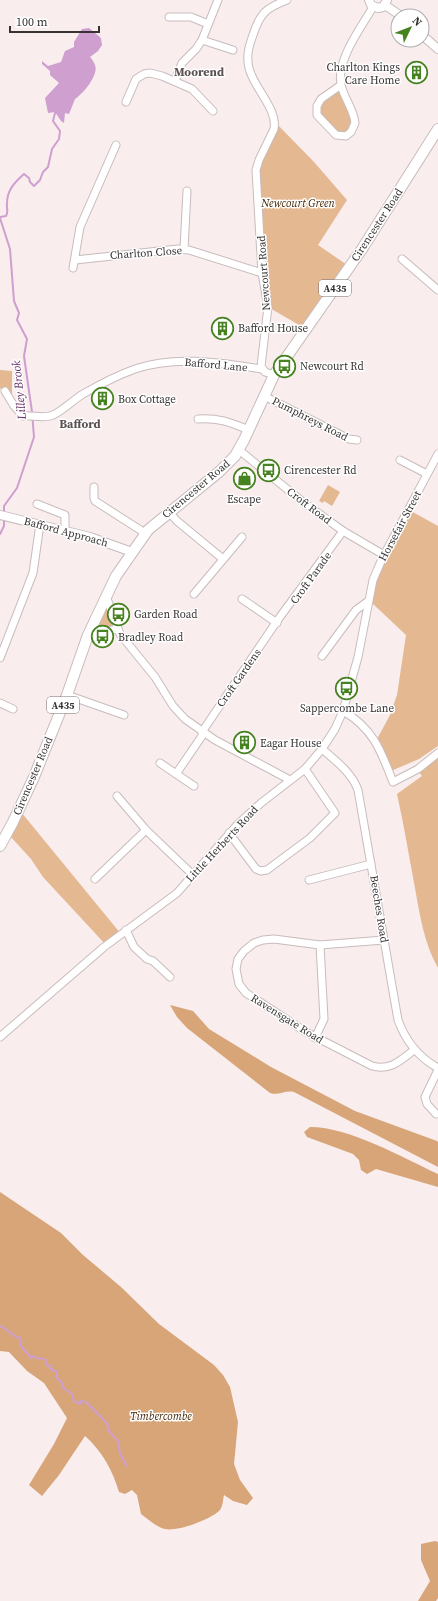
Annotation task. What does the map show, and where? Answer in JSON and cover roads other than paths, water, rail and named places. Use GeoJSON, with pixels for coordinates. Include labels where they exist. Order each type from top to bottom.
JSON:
{"type":"FeatureCollection","features":[{"type":"Feature","properties":{"kind":"main road","name":"Cirencester Road"},"geometry":{"type":"LineString","coordinates":[[0,846],[18,813],[67,695],[88,635],[106,596],[132,552],[145,534],[169,512],[219,472],[229,463],[239,450],[274,375],[362,249],[438,129]]}},
{"type":"Feature","properties":{"kind":"street"},"geometry":{"type":"LineString","coordinates":[[175,81],[182,63],[196,50],[202,40],[218,0]]}},
{"type":"Feature","properties":{"kind":"street","name":"Newcourt Road"},"geometry":{"type":"LineString","coordinates":[[262,369],[261,361],[268,307],[262,273],[256,170],[275,124],[271,111],[250,74],[248,52],[256,23],[262,14],[268,8],[287,0]]}},
{"type":"Feature","properties":{"kind":"street"},"geometry":{"type":"LineString","coordinates":[[341,85],[321,99],[317,109],[319,118],[336,135],[343,136],[351,132],[355,123],[341,85],[343,62],[346,52],[371,3],[378,8],[386,2]]}},
{"type":"Feature","properties":{"kind":"street"},"geometry":{"type":"LineString","coordinates":[[169,17],[191,17],[208,24]]}},
{"type":"Feature","properties":{"kind":"street"},"geometry":{"type":"LineString","coordinates":[[202,40],[233,50]]}},
{"type":"Feature","properties":{"kind":"street"},"geometry":{"type":"LineString","coordinates":[[430,42],[438,49]]}},
{"type":"Feature","properties":{"kind":"street"},"geometry":{"type":"LineString","coordinates":[[126,102],[135,82],[144,74],[154,74],[192,89],[213,111]]}},
{"type":"Feature","properties":{"kind":"street"},"geometry":{"type":"LineString","coordinates":[[74,268],[80,227],[116,145]]}},
{"type":"Feature","properties":{"kind":"street"},"geometry":{"type":"LineString","coordinates":[[184,249],[187,191]]}},
{"type":"Feature","properties":{"kind":"street","name":"Charlton Close"},"geometry":{"type":"LineString","coordinates":[[75,260],[184,249],[262,273]]}},
{"type":"Feature","properties":{"kind":"street"},"geometry":{"type":"LineString","coordinates":[[402,259],[438,290]]}},
{"type":"Feature","properties":{"kind":"street","name":"Bafford Lane"},"geometry":{"type":"LineString","coordinates":[[5,390],[14,406],[23,416],[44,416],[52,415],[83,394],[135,369],[157,363],[187,361],[262,369]]}},
{"type":"Feature","properties":{"kind":"street"},"geometry":{"type":"LineString","coordinates":[[262,369],[274,375]]}},
{"type":"Feature","properties":{"kind":"street","name":"Pumphreys Road"},"geometry":{"type":"LineString","coordinates":[[264,396],[349,439],[357,440]]}},
{"type":"Feature","properties":{"kind":"street"},"geometry":{"type":"LineString","coordinates":[[198,419],[214,418],[228,421],[249,430]]}},
{"type":"Feature","properties":{"kind":"street","name":"Croft Road"},"geometry":{"type":"LineString","coordinates":[[239,450],[300,500],[343,531],[384,555]]}},
{"type":"Feature","properties":{"kind":"street","name":"Horsefair Street"},"geometry":{"type":"LineString","coordinates":[[367,602],[372,580],[438,454]]}},
{"type":"Feature","properties":{"kind":"street"},"geometry":{"type":"LineString","coordinates":[[400,460],[427,474]]}},
{"type":"Feature","properties":{"kind":"street"},"geometry":{"type":"LineString","coordinates":[[94,487],[94,498],[96,501],[145,534]]}},
{"type":"Feature","properties":{"kind":"street"},"geometry":{"type":"LineString","coordinates":[[37,504],[65,515],[65,530]]}},
{"type":"Feature","properties":{"kind":"street"},"geometry":{"type":"LineString","coordinates":[[169,512],[177,521],[223,559]]}},
{"type":"Feature","properties":{"kind":"street","name":"Bafford Approach"},"geometry":{"type":"LineString","coordinates":[[0,515],[90,537],[132,552]]}},
{"type":"Feature","properties":{"kind":"street"},"geometry":{"type":"LineString","coordinates":[[0,658],[33,574],[40,524]]}},
{"type":"Feature","properties":{"kind":"street","name":"Croft Gardens"},"geometry":{"type":"LineString","coordinates":[[203,733],[277,623],[343,531]]}},
{"type":"Feature","properties":{"kind":"street"},"geometry":{"type":"LineString","coordinates":[[194,594],[242,537]]}},
{"type":"Feature","properties":{"kind":"street"},"geometry":{"type":"LineString","coordinates":[[106,596],[118,629],[123,638],[179,712],[203,733],[290,780]]}},
{"type":"Feature","properties":{"kind":"street"},"geometry":{"type":"LineString","coordinates":[[242,599],[277,623]]}},
{"type":"Feature","properties":{"kind":"street"},"geometry":{"type":"LineString","coordinates":[[322,656],[356,610],[367,602]]}},
{"type":"Feature","properties":{"kind":"street","name":"Little Herberts Road"},"geometry":{"type":"LineString","coordinates":[[0,1038],[104,947],[177,892],[229,833],[262,803],[304,769],[322,749],[335,729],[343,711],[358,657],[367,602]]}},
{"type":"Feature","properties":{"kind":"street"},"geometry":{"type":"LineString","coordinates":[[88,635],[118,629]]}},
{"type":"Feature","properties":{"kind":"street"},"geometry":{"type":"LineString","coordinates":[[67,695],[124,714]]}},
{"type":"Feature","properties":{"kind":"street"},"geometry":{"type":"LineString","coordinates":[[0,703],[13,709]]}},
{"type":"Feature","properties":{"kind":"street"},"geometry":{"type":"LineString","coordinates":[[343,711],[360,721],[370,733],[383,758],[392,782],[418,769],[438,753]]}},
{"type":"Feature","properties":{"kind":"street"},"geometry":{"type":"LineString","coordinates":[[176,774],[203,733]]}},
{"type":"Feature","properties":{"kind":"street","name":"Beeches Road"},"geometry":{"type":"LineString","coordinates":[[322,749],[347,772],[356,786],[359,795],[398,1020],[405,1036],[414,1050],[424,1060],[438,1069]]}},
{"type":"Feature","properties":{"kind":"street"},"geometry":{"type":"LineString","coordinates":[[160,763],[194,786]]}},
{"type":"Feature","properties":{"kind":"street"},"geometry":{"type":"LineString","coordinates":[[229,833],[256,869],[264,871],[273,866],[315,834],[335,813],[304,769]]}},
{"type":"Feature","properties":{"kind":"street"},"geometry":{"type":"LineString","coordinates":[[116,796],[146,830],[192,874]]}},
{"type":"Feature","properties":{"kind":"street"},"geometry":{"type":"LineString","coordinates":[[95,878],[146,830]]}},
{"type":"Feature","properties":{"kind":"street"},"geometry":{"type":"LineString","coordinates":[[309,880],[371,864]]}},
{"type":"Feature","properties":{"kind":"street"},"geometry":{"type":"LineString","coordinates":[[126,930],[134,947],[147,959],[153,961],[170,977]]}},
{"type":"Feature","properties":{"kind":"street","name":"Ravensgate Road"},"geometry":{"type":"LineString","coordinates":[[384,940],[320,945],[274,940],[258,941],[250,945],[238,959],[236,969],[237,979],[244,991],[316,1038],[367,1064],[376,1067],[394,1065],[414,1050]]}},
{"type":"Feature","properties":{"kind":"street"},"geometry":{"type":"LineString","coordinates":[[316,1038],[324,1019],[320,945]]}},
{"type":"Feature","properties":{"kind":"street"},"geometry":{"type":"LineString","coordinates":[[436,1114],[427,1104],[425,1097],[438,1069]]}},
{"type":"Feature","properties":{"kind":"waterway","name":"Lilley Brook"},"geometry":{"type":"LineString","coordinates":[[0,217],[6,216],[7,214],[8,194],[18,180],[24,174],[29,178],[30,182],[34,186],[40,180],[43,172],[48,167],[52,149],[59,139],[60,131],[53,121],[56,109]]}},
{"type":"Feature","properties":{"kind":"waterway","name":"Lilley Brook"},"geometry":{"type":"LineString","coordinates":[[0,218],[10,249],[14,301],[19,313],[17,320],[27,339],[24,356],[34,437],[17,488],[4,506],[4,514]]}},
{"type":"Feature","properties":{"kind":"waterway","name":"Lilley Brook"},"geometry":{"type":"LineString","coordinates":[[0,534],[4,526],[4,518]]}},
{"type":"Feature","properties":{"kind":"waterway"},"geometry":{"type":"LineString","coordinates":[[0,1326],[20,1338],[21,1346],[31,1358],[34,1356],[36,1358],[45,1359],[47,1365],[57,1372],[57,1378],[62,1383],[62,1387],[72,1394],[74,1401],[80,1404],[81,1401],[86,1402],[107,1423],[109,1431],[118,1441],[120,1454],[127,1466]]}},
{"type":"Feature","properties":{"kind":"place","name":"Charlton Kings Care Home"},"geometry":{"type":"Point","coordinates":[416,73]}},
{"type":"Feature","properties":{"kind":"place","name":"Bafford House"},"geometry":{"type":"Point","coordinates":[222,328]}},
{"type":"Feature","properties":{"kind":"place","name":"Newcourt Rd"},"geometry":{"type":"Point","coordinates":[285,366]}},
{"type":"Feature","properties":{"kind":"place","name":"Box Cottage"},"geometry":{"type":"Point","coordinates":[103,399]}},
{"type":"Feature","properties":{"kind":"place","name":"Cirencester Rd"},"geometry":{"type":"Point","coordinates":[268,470]}},
{"type":"Feature","properties":{"kind":"place","name":"Escape"},"geometry":{"type":"Point","coordinates":[244,479]}},
{"type":"Feature","properties":{"kind":"place","name":"Garden Road"},"geometry":{"type":"Point","coordinates":[118,614]}},
{"type":"Feature","properties":{"kind":"place","name":"Bradley Road"},"geometry":{"type":"Point","coordinates":[103,637]}},
{"type":"Feature","properties":{"kind":"place","name":"Sappercombe Lane"},"geometry":{"type":"Point","coordinates":[347,688]}},
{"type":"Feature","properties":{"kind":"place","name":"Eagar House"},"geometry":{"type":"Point","coordinates":[245,743]}},
{"type":"Feature","properties":{"kind":"district","name":"Moorend"},"geometry":{"type":"Point","coordinates":[199,72]}},
{"type":"Feature","properties":{"kind":"district","name":"Bafford"},"geometry":{"type":"Point","coordinates":[80,424]}},
{"type":"Feature","properties":{"kind":"park label","name":"Newcourt Green"},"geometry":{"type":"Point","coordinates":[298,203]}},
{"type":"Feature","properties":{"kind":"park label","name":"Timbercombe"},"geometry":{"type":"Point","coordinates":[161,1416]}}]}
